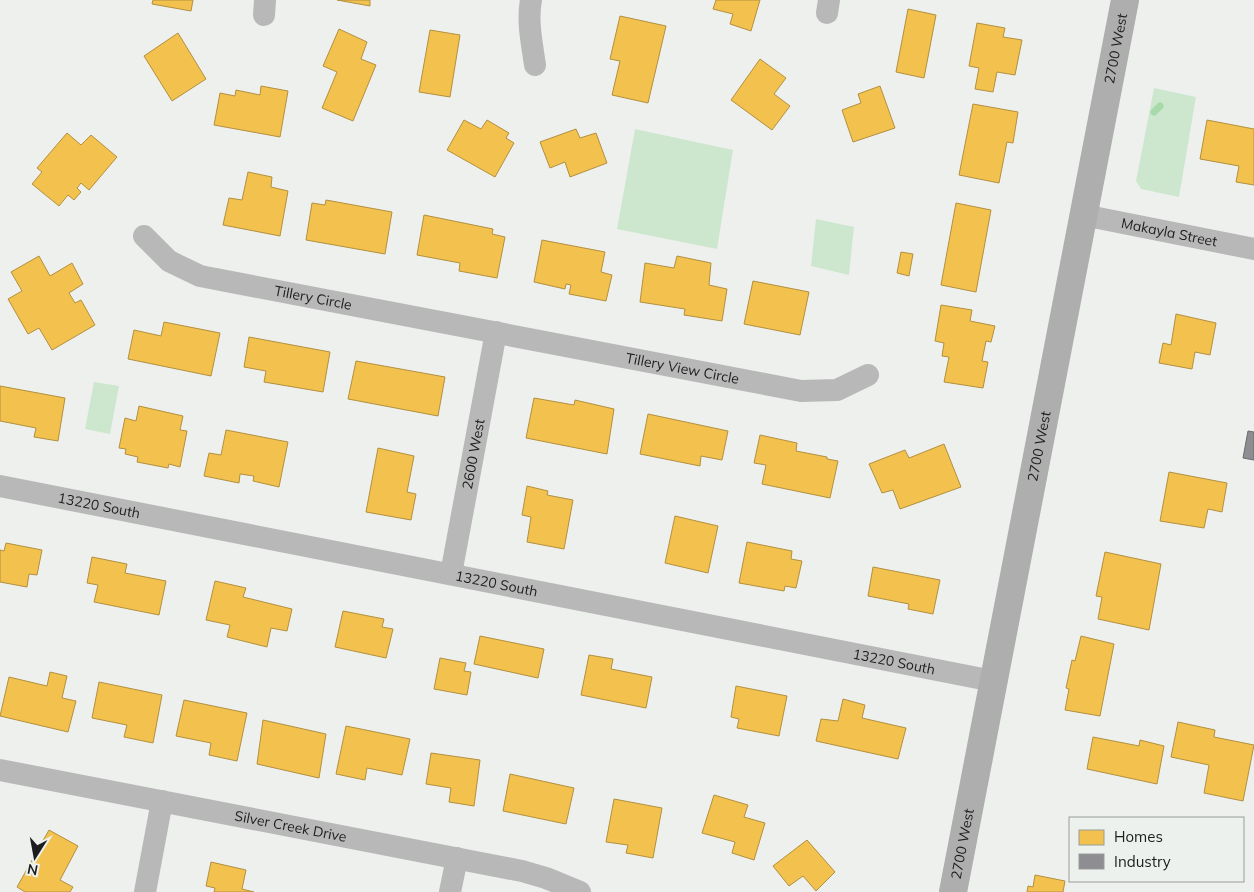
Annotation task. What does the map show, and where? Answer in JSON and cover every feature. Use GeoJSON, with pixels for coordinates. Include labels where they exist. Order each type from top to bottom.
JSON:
{"type":"FeatureCollection","features":[{"type":"Feature","properties":{"kind":"main road","name":"2700 West"},"geometry":{"type":"LineString","coordinates":[[953,892],[1125,0]]}},
{"type":"Feature","properties":{"kind":"street"},"geometry":{"type":"LineString","coordinates":[[531,0],[531,36],[535,65]]}},
{"type":"Feature","properties":{"kind":"street","name":"Makayla Street"},"geometry":{"type":"LineString","coordinates":[[1083,215],[1254,249]]}},
{"type":"Feature","properties":{"kind":"street","name":"Tillery Circle"},"geometry":{"type":"LineString","coordinates":[[144,236],[169,261],[200,276],[496,332]]}},
{"type":"Feature","properties":{"kind":"street","name":"Tillery View Circle"},"geometry":{"type":"LineString","coordinates":[[496,332],[801,391],[836,390],[868,375]]}},
{"type":"Feature","properties":{"kind":"street","name":"2600 West"},"geometry":{"type":"LineString","coordinates":[[450,574],[496,332]]}},
{"type":"Feature","properties":{"kind":"street","name":"13220 South"},"geometry":{"type":"LineString","coordinates":[[0,486],[993,681]]}},
{"type":"Feature","properties":{"kind":"street","name":"Silver Creek Drive"},"geometry":{"type":"LineString","coordinates":[[0,770],[522,871],[580,892]]}},
{"type":"Feature","properties":{"kind":"street"},"geometry":{"type":"LineString","coordinates":[[145,892],[162,802]]}},
{"type":"Feature","properties":{"kind":"street"},"geometry":{"type":"LineString","coordinates":[[450,892],[457,858]]}},
{"type":"Feature","properties":{"kind":"green space"},"geometry":{"type":"Polygon","coordinates":[[[1154,88],[1196,97],[1179,197],[1141,189],[1136,181],[1154,88]]]}},
{"type":"Feature","properties":{"kind":"green space"},"geometry":{"type":"Polygon","coordinates":[[[635,129],[733,150],[717,249],[617,229],[635,129]]]}},
{"type":"Feature","properties":{"kind":"green space"},"geometry":{"type":"Polygon","coordinates":[[[816,219],[854,227],[849,275],[811,266],[816,219]]]}},
{"type":"Feature","properties":{"kind":"green space"},"geometry":{"type":"Polygon","coordinates":[[[94,382],[119,386],[110,434],[85,429],[94,382]]]}},
{"type":"Feature","properties":{"kind":"building: Homes"},"geometry":{"type":"Polygon","coordinates":[[[153,0],[193,0],[191,11],[152,4],[153,0]]]}},
{"type":"Feature","properties":{"kind":"building: Homes"},"geometry":{"type":"Polygon","coordinates":[[[337,0],[370,0],[370,6],[337,0]]]}},
{"type":"Feature","properties":{"kind":"building: Homes"},"geometry":{"type":"Polygon","coordinates":[[[716,0],[760,0],[751,31],[730,24],[733,14],[713,9],[716,0]]]}},
{"type":"Feature","properties":{"kind":"building: Homes"},"geometry":{"type":"Polygon","coordinates":[[[908,9],[936,15],[924,78],[896,72],[908,9]]]}},
{"type":"Feature","properties":{"kind":"building: Homes"},"geometry":{"type":"Polygon","coordinates":[[[620,16],[666,26],[648,103],[612,95],[620,61],[610,59],[620,16]]]}},
{"type":"Feature","properties":{"kind":"building: Homes"},"geometry":{"type":"Polygon","coordinates":[[[977,23],[1005,28],[1003,37],[1022,40],[1015,75],[997,72],[993,92],[975,89],[979,68],[969,66],[977,23]]]}},
{"type":"Feature","properties":{"kind":"building: Homes"},"geometry":{"type":"Polygon","coordinates":[[[339,29],[367,42],[361,59],[376,65],[353,121],[322,108],[337,72],[323,66],[339,29]]]}},
{"type":"Feature","properties":{"kind":"building: Homes"},"geometry":{"type":"Polygon","coordinates":[[[430,30],[460,35],[450,97],[419,92],[430,30]]]}},
{"type":"Feature","properties":{"kind":"building: Homes"},"geometry":{"type":"Polygon","coordinates":[[[178,33],[206,79],[172,101],[144,56],[178,33]]]}},
{"type":"Feature","properties":{"kind":"building: Homes"},"geometry":{"type":"Polygon","coordinates":[[[760,59],[786,78],[774,94],[790,106],[772,130],[731,100],[760,59]]]}},
{"type":"Feature","properties":{"kind":"building: Homes"},"geometry":{"type":"Polygon","coordinates":[[[261,86],[288,91],[280,137],[214,125],[220,93],[235,96],[236,90],[260,95],[261,86]]]}},
{"type":"Feature","properties":{"kind":"building: Homes"},"geometry":{"type":"Polygon","coordinates":[[[880,86],[895,128],[853,142],[842,110],[861,103],[858,94],[880,86]]]}},
{"type":"Feature","properties":{"kind":"building: Homes"},"geometry":{"type":"Polygon","coordinates":[[[973,104],[1018,112],[1013,143],[1007,142],[999,183],[959,175],[973,104]]]}},
{"type":"Feature","properties":{"kind":"building: Homes"},"geometry":{"type":"Polygon","coordinates":[[[464,120],[481,129],[487,120],[509,133],[506,138],[514,143],[495,177],[447,150],[464,120]]]}},
{"type":"Feature","properties":{"kind":"building: Homes"},"geometry":{"type":"Polygon","coordinates":[[[1207,120],[1254,129],[1254,185],[1236,182],[1239,166],[1200,159],[1207,120]]]}},
{"type":"Feature","properties":{"kind":"building: Homes"},"geometry":{"type":"Polygon","coordinates":[[[576,129],[580,138],[596,133],[607,163],[570,177],[565,162],[550,168],[540,142],[576,129]]]}},
{"type":"Feature","properties":{"kind":"building: Homes"},"geometry":{"type":"Polygon","coordinates":[[[67,133],[81,145],[91,135],[117,157],[89,190],[81,183],[77,188],[81,192],[74,200],[68,195],[59,206],[32,184],[42,172],[37,168],[67,133]]]}},
{"type":"Feature","properties":{"kind":"building: Homes"},"geometry":{"type":"Polygon","coordinates":[[[248,172],[272,177],[271,187],[288,191],[280,236],[223,225],[229,198],[242,200],[248,172]]]}},
{"type":"Feature","properties":{"kind":"building: Homes"},"geometry":{"type":"Polygon","coordinates":[[[326,200],[392,212],[385,254],[306,240],[312,203],[325,205],[326,200]]]}},
{"type":"Feature","properties":{"kind":"building: Homes"},"geometry":{"type":"Polygon","coordinates":[[[956,203],[991,210],[976,292],[941,285],[956,203]]]}},
{"type":"Feature","properties":{"kind":"building: Homes"},"geometry":{"type":"Polygon","coordinates":[[[424,215],[493,229],[492,234],[505,237],[497,278],[459,271],[460,263],[417,255],[424,215]]]}},
{"type":"Feature","properties":{"kind":"building: Homes"},"geometry":{"type":"Polygon","coordinates":[[[542,240],[605,252],[601,272],[612,275],[606,301],[569,294],[571,285],[566,284],[565,289],[534,282],[542,240]]]}},
{"type":"Feature","properties":{"kind":"building: Homes"},"geometry":{"type":"Polygon","coordinates":[[[901,252],[913,254],[909,276],[897,273],[901,252]]]}},
{"type":"Feature","properties":{"kind":"building: Homes"},"geometry":{"type":"Polygon","coordinates":[[[39,256],[50,276],[72,263],[83,284],[69,293],[75,303],[81,300],[95,325],[52,350],[39,328],[28,334],[8,299],[22,291],[11,272],[39,256]]]}},
{"type":"Feature","properties":{"kind":"building: Homes"},"geometry":{"type":"Polygon","coordinates":[[[677,256],[711,263],[709,285],[727,289],[722,321],[684,315],[685,309],[640,302],[645,263],[674,268],[677,256]]]}},
{"type":"Feature","properties":{"kind":"building: Homes"},"geometry":{"type":"Polygon","coordinates":[[[753,281],[809,292],[800,335],[744,324],[753,281]]]}},
{"type":"Feature","properties":{"kind":"building: Homes"},"geometry":{"type":"Polygon","coordinates":[[[941,305],[972,310],[970,321],[995,326],[991,342],[986,341],[982,361],[988,362],[983,388],[944,382],[949,357],[942,356],[944,343],[935,341],[941,305]]]}},
{"type":"Feature","properties":{"kind":"building: Homes"},"geometry":{"type":"Polygon","coordinates":[[[1176,314],[1216,323],[1210,355],[1195,352],[1192,369],[1159,363],[1163,343],[1171,345],[1176,314]]]}},
{"type":"Feature","properties":{"kind":"building: Homes"},"geometry":{"type":"Polygon","coordinates":[[[164,322],[220,333],[211,376],[128,359],[134,330],[161,336],[164,322]]]}},
{"type":"Feature","properties":{"kind":"building: Homes"},"geometry":{"type":"Polygon","coordinates":[[[249,337],[330,352],[323,392],[264,382],[266,371],[244,367],[249,337]]]}},
{"type":"Feature","properties":{"kind":"building: Homes"},"geometry":{"type":"Polygon","coordinates":[[[356,361],[445,377],[438,416],[348,399],[356,361]]]}},
{"type":"Feature","properties":{"kind":"building: Homes"},"geometry":{"type":"Polygon","coordinates":[[[0,386],[65,398],[58,441],[34,437],[36,428],[0,421],[0,386]]]}},
{"type":"Feature","properties":{"kind":"building: Homes"},"geometry":{"type":"Polygon","coordinates":[[[534,398],[574,405],[575,400],[614,409],[607,454],[526,438],[534,398]]]}},
{"type":"Feature","properties":{"kind":"building: Homes"},"geometry":{"type":"Polygon","coordinates":[[[139,406],[183,416],[180,430],[187,431],[180,467],[169,464],[168,468],[137,462],[138,457],[125,454],[126,449],[119,448],[125,418],[136,421],[139,406]]]}},
{"type":"Feature","properties":{"kind":"building: Homes"},"geometry":{"type":"Polygon","coordinates":[[[648,414],[728,431],[722,460],[701,456],[700,466],[640,454],[648,414]]]}},
{"type":"Feature","properties":{"kind":"building: Homes"},"geometry":{"type":"Polygon","coordinates":[[[226,430],[288,442],[279,487],[253,481],[254,476],[240,474],[239,483],[204,476],[209,453],[221,455],[226,430]]]}},
{"type":"Feature","properties":{"kind":"building: Homes"},"geometry":{"type":"Polygon","coordinates":[[[760,435],[797,443],[796,451],[838,461],[830,498],[762,484],[766,465],[754,463],[760,435]]]}},
{"type":"Feature","properties":{"kind":"building: Homes"},"geometry":{"type":"Polygon","coordinates":[[[944,444],[961,487],[900,509],[893,490],[882,493],[869,464],[905,450],[909,458],[944,444]]]}},
{"type":"Feature","properties":{"kind":"building: Homes"},"geometry":{"type":"Polygon","coordinates":[[[378,448],[414,456],[407,492],[416,494],[411,520],[366,512],[378,448]]]}},
{"type":"Feature","properties":{"kind":"building: Homes"},"geometry":{"type":"Polygon","coordinates":[[[1169,472],[1227,483],[1222,512],[1208,509],[1204,528],[1160,521],[1169,472]]]}},
{"type":"Feature","properties":{"kind":"building: Homes"},"geometry":{"type":"Polygon","coordinates":[[[527,486],[548,491],[547,495],[573,500],[564,549],[527,542],[531,517],[522,515],[527,486]]]}},
{"type":"Feature","properties":{"kind":"building: Homes"},"geometry":{"type":"Polygon","coordinates":[[[675,516],[718,526],[708,573],[665,563],[675,516]]]}},
{"type":"Feature","properties":{"kind":"building: Homes"},"geometry":{"type":"Polygon","coordinates":[[[747,542],[792,551],[791,559],[802,561],[796,588],[785,586],[784,591],[739,583],[747,542]]]}},
{"type":"Feature","properties":{"kind":"building: Homes"},"geometry":{"type":"Polygon","coordinates":[[[6,543],[42,550],[37,575],[29,574],[27,587],[0,582],[0,550],[4,551],[6,543]]]}},
{"type":"Feature","properties":{"kind":"building: Homes"},"geometry":{"type":"Polygon","coordinates":[[[1105,552],[1161,564],[1149,630],[1098,619],[1102,597],[1096,596],[1105,552]]]}},
{"type":"Feature","properties":{"kind":"building: Homes"},"geometry":{"type":"Polygon","coordinates":[[[92,557],[127,564],[125,573],[166,581],[159,615],[94,602],[98,585],[87,583],[92,557]]]}},
{"type":"Feature","properties":{"kind":"building: Homes"},"geometry":{"type":"Polygon","coordinates":[[[873,567],[940,580],[933,614],[908,609],[909,604],[868,596],[873,567]]]}},
{"type":"Feature","properties":{"kind":"building: Homes"},"geometry":{"type":"Polygon","coordinates":[[[215,581],[246,588],[243,597],[292,609],[287,631],[271,628],[267,647],[227,637],[230,625],[206,620],[215,581]]]}},
{"type":"Feature","properties":{"kind":"building: Homes"},"geometry":{"type":"Polygon","coordinates":[[[343,611],[384,619],[382,627],[393,629],[386,658],[335,647],[343,611]]]}},
{"type":"Feature","properties":{"kind":"building: Homes"},"geometry":{"type":"Polygon","coordinates":[[[480,636],[544,649],[538,678],[474,664],[480,636]]]}},
{"type":"Feature","properties":{"kind":"building: Homes"},"geometry":{"type":"Polygon","coordinates":[[[1081,636],[1114,644],[1100,716],[1065,710],[1069,689],[1066,688],[1072,660],[1075,661],[1081,636]]]}},
{"type":"Feature","properties":{"kind":"building: Homes"},"geometry":{"type":"Polygon","coordinates":[[[589,655],[613,659],[611,669],[652,677],[646,708],[581,695],[589,655]]]}},
{"type":"Feature","properties":{"kind":"building: Homes"},"geometry":{"type":"Polygon","coordinates":[[[440,658],[466,663],[464,671],[471,672],[467,695],[434,689],[440,658]]]}},
{"type":"Feature","properties":{"kind":"building: Homes"},"geometry":{"type":"Polygon","coordinates":[[[50,672],[67,676],[62,698],[76,701],[68,732],[0,716],[9,677],[47,686],[50,672]]]}},
{"type":"Feature","properties":{"kind":"building: Homes"},"geometry":{"type":"Polygon","coordinates":[[[99,682],[162,695],[153,743],[124,737],[127,725],[92,718],[99,682]]]}},
{"type":"Feature","properties":{"kind":"building: Homes"},"geometry":{"type":"Polygon","coordinates":[[[736,686],[787,696],[779,736],[737,728],[739,719],[731,717],[736,686]]]}},
{"type":"Feature","properties":{"kind":"building: Homes"},"geometry":{"type":"Polygon","coordinates":[[[843,699],[865,705],[862,718],[906,728],[898,759],[816,741],[821,719],[838,721],[843,699]]]}},
{"type":"Feature","properties":{"kind":"building: Homes"},"geometry":{"type":"Polygon","coordinates":[[[184,700],[247,713],[237,761],[209,755],[211,743],[176,736],[184,700]]]}},
{"type":"Feature","properties":{"kind":"building: Homes"},"geometry":{"type":"Polygon","coordinates":[[[263,720],[326,734],[319,778],[257,764],[263,720]]]}},
{"type":"Feature","properties":{"kind":"building: Homes"},"geometry":{"type":"Polygon","coordinates":[[[1178,722],[1215,730],[1214,737],[1254,745],[1243,801],[1204,793],[1209,765],[1171,757],[1178,722]]]}},
{"type":"Feature","properties":{"kind":"building: Homes"},"geometry":{"type":"Polygon","coordinates":[[[346,726],[410,739],[402,775],[367,768],[365,780],[336,774],[346,726]]]}},
{"type":"Feature","properties":{"kind":"building: Homes"},"geometry":{"type":"Polygon","coordinates":[[[1093,737],[1139,746],[1140,740],[1164,746],[1157,784],[1087,769],[1093,737]]]}},
{"type":"Feature","properties":{"kind":"building: Homes"},"geometry":{"type":"Polygon","coordinates":[[[431,753],[480,760],[474,806],[449,802],[451,788],[426,784],[431,753]]]}},
{"type":"Feature","properties":{"kind":"building: Homes"},"geometry":{"type":"Polygon","coordinates":[[[510,774],[574,788],[566,824],[503,811],[510,774]]]}},
{"type":"Feature","properties":{"kind":"building: Homes"},"geometry":{"type":"Polygon","coordinates":[[[714,795],[748,805],[744,817],[765,823],[754,860],[732,853],[735,842],[702,833],[714,795]]]}},
{"type":"Feature","properties":{"kind":"building: Homes"},"geometry":{"type":"Polygon","coordinates":[[[614,799],[662,808],[653,858],[626,853],[628,845],[606,842],[614,799]]]}},
{"type":"Feature","properties":{"kind":"building: Homes"},"geometry":{"type":"Polygon","coordinates":[[[49,830],[78,846],[60,880],[73,887],[70,892],[25,892],[17,887],[49,830]]]}},
{"type":"Feature","properties":{"kind":"building: Homes"},"geometry":{"type":"Polygon","coordinates":[[[807,840],[835,872],[816,891],[803,876],[789,886],[773,866],[807,840]]]}},
{"type":"Feature","properties":{"kind":"building: Homes"},"geometry":{"type":"Polygon","coordinates":[[[211,862],[246,870],[242,889],[254,892],[214,892],[215,888],[206,886],[211,862]]]}},
{"type":"Feature","properties":{"kind":"building: Homes"},"geometry":{"type":"Polygon","coordinates":[[[1035,875],[1065,881],[1063,892],[1027,892],[1028,886],[1033,887],[1035,875]]]}},
{"type":"Feature","properties":{"kind":"building: Industry"},"geometry":{"type":"Polygon","coordinates":[[[1248,431],[1254,432],[1254,460],[1243,458],[1248,431]]]}},
{"type":"Feature","properties":{"kind":"waterway"},"geometry":{"type":"LineString","coordinates":[[1154,112],[1160,106]]}}]}
